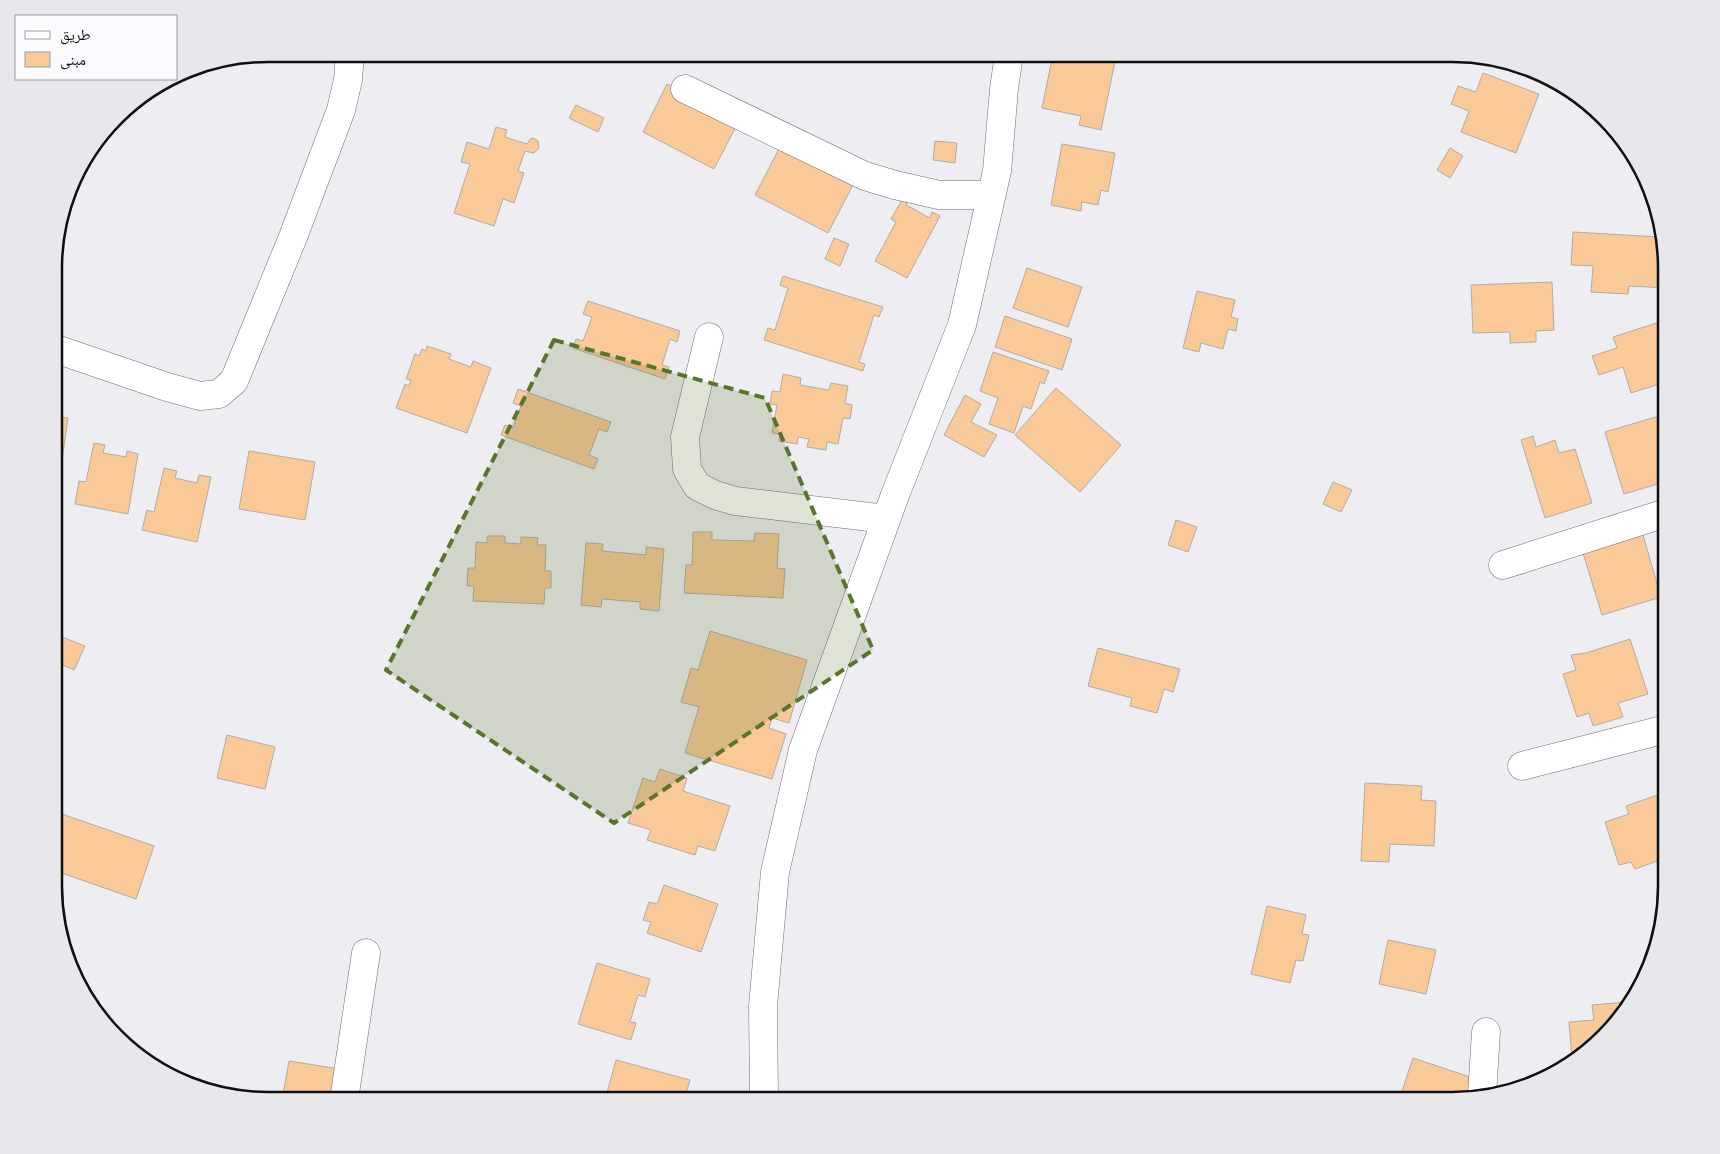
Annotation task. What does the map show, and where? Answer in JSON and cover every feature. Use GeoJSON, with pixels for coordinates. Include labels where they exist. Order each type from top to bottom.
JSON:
{"type":"FeatureCollection","features":[{"type":"Feature","properties":{"kind":"street"},"geometry":{"type":"LineString","coordinates":[[62,352],[200,396],[219,394],[234,381],[293,237],[341,110],[348,80],[349,62]]}},
{"type":"Feature","properties":{"kind":"street"},"geometry":{"type":"LineString","coordinates":[[764,1092],[763,1006],[775,872],[803,750],[886,519],[962,325],[997,171],[1008,62]]}},
{"type":"Feature","properties":{"kind":"street"},"geometry":{"type":"LineString","coordinates":[[685,89],[865,176],[895,186],[939,195],[992,195]]}},
{"type":"Feature","properties":{"kind":"street"},"geometry":{"type":"LineString","coordinates":[[709,337],[685,437],[688,469],[697,486],[735,502],[886,519]]}},
{"type":"Feature","properties":{"kind":"street"},"geometry":{"type":"LineString","coordinates":[[1503,565],[1658,516]]}},
{"type":"Feature","properties":{"kind":"street"},"geometry":{"type":"LineString","coordinates":[[1522,766],[1658,732]]}},
{"type":"Feature","properties":{"kind":"street"},"geometry":{"type":"LineString","coordinates":[[345,1092],[366,953]]}},
{"type":"Feature","properties":{"kind":"street"},"geometry":{"type":"LineString","coordinates":[[1482,1089],[1486,1032]]}},
{"type":"Feature","properties":{"kind":"highlighted area"},"geometry":{"type":"Polygon","coordinates":[[[554,340],[765,398],[873,650],[614,823],[386,670],[554,340]]]}},
{"type":"Feature","properties":{"kind":"building"},"geometry":{"type":"Polygon","coordinates":[[[1051,62],[1115,62],[1101,130],[1079,125],[1081,116],[1042,108],[1051,62]]]}},
{"type":"Feature","properties":{"kind":"building"},"geometry":{"type":"Polygon","coordinates":[[[1483,73],[1539,94],[1516,153],[1461,132],[1469,111],[1451,104],[1458,86],[1476,92],[1483,73]]]}},
{"type":"Feature","properties":{"kind":"building"},"geometry":{"type":"Polygon","coordinates":[[[667,84],[739,121],[714,169],[643,132],[667,84]]]}},
{"type":"Feature","properties":{"kind":"building"},"geometry":{"type":"Polygon","coordinates":[[[576,105],[604,118],[598,132],[569,118],[576,105]]]}},
{"type":"Feature","properties":{"kind":"building"},"geometry":{"type":"Polygon","coordinates":[[[496,127],[507,130],[505,137],[527,144],[531,138],[535,139],[538,141],[539,148],[534,153],[525,151],[518,171],[524,173],[514,203],[503,199],[494,226],[454,213],[470,164],[461,162],[467,142],[489,149],[496,127]]]}},
{"type":"Feature","properties":{"kind":"building"},"geometry":{"type":"Polygon","coordinates":[[[935,141],[957,143],[955,163],[933,160],[935,141]]]}},
{"type":"Feature","properties":{"kind":"building"},"geometry":{"type":"Polygon","coordinates":[[[782,143],[855,181],[828,233],[755,195],[782,143]]]}},
{"type":"Feature","properties":{"kind":"building"},"geometry":{"type":"Polygon","coordinates":[[[1062,144],[1115,153],[1108,192],[1101,190],[1098,205],[1082,202],[1081,211],[1051,205],[1062,144]]]}},
{"type":"Feature","properties":{"kind":"building"},"geometry":{"type":"Polygon","coordinates":[[[1450,148],[1463,156],[1450,178],[1437,170],[1450,148]]]}},
{"type":"Feature","properties":{"kind":"building"},"geometry":{"type":"Polygon","coordinates":[[[903,198],[908,200],[906,205],[930,218],[932,212],[940,216],[907,278],[875,261],[896,222],[891,219],[903,198]]]}},
{"type":"Feature","properties":{"kind":"building"},"geometry":{"type":"Polygon","coordinates":[[[1573,232],[1655,237],[1658,288],[1629,286],[1628,294],[1591,292],[1593,266],[1571,265],[1573,232]]]}},
{"type":"Feature","properties":{"kind":"building"},"geometry":{"type":"Polygon","coordinates":[[[834,238],[849,244],[840,266],[825,259],[834,238]]]}},
{"type":"Feature","properties":{"kind":"building"},"geometry":{"type":"Polygon","coordinates":[[[1027,268],[1082,287],[1068,327],[1013,308],[1027,268]]]}},
{"type":"Feature","properties":{"kind":"building"},"geometry":{"type":"Polygon","coordinates":[[[783,276],[883,307],[879,317],[874,315],[859,362],[865,364],[863,371],[764,340],[768,328],[775,330],[788,288],[780,285],[783,276]]]}},
{"type":"Feature","properties":{"kind":"building"},"geometry":{"type":"Polygon","coordinates":[[[1552,282],[1554,330],[1536,331],[1536,342],[1510,343],[1510,332],[1473,333],[1471,285],[1552,282]]]}},
{"type":"Feature","properties":{"kind":"building"},"geometry":{"type":"Polygon","coordinates":[[[1197,291],[1235,300],[1231,317],[1238,319],[1236,331],[1228,329],[1223,349],[1201,343],[1199,352],[1183,348],[1197,291]]]}},
{"type":"Feature","properties":{"kind":"building"},"geometry":{"type":"Polygon","coordinates":[[[588,301],[680,331],[677,342],[670,339],[662,365],[669,367],[665,379],[573,348],[576,339],[583,341],[592,317],[583,314],[588,301]]]}},
{"type":"Feature","properties":{"kind":"building"},"geometry":{"type":"Polygon","coordinates":[[[1005,316],[1072,339],[1062,370],[995,347],[1005,316]]]}},
{"type":"Feature","properties":{"kind":"building"},"geometry":{"type":"Polygon","coordinates":[[[1658,323],[1658,385],[1631,393],[1623,367],[1599,375],[1592,356],[1617,348],[1613,337],[1658,323]]]}},
{"type":"Feature","properties":{"kind":"building"},"geometry":{"type":"Polygon","coordinates":[[[427,346],[451,354],[449,359],[471,367],[473,361],[491,368],[467,433],[396,408],[405,384],[409,386],[411,380],[406,379],[415,354],[419,356],[422,349],[426,351],[427,346]]]}},
{"type":"Feature","properties":{"kind":"building"},"geometry":{"type":"Polygon","coordinates":[[[993,352],[1049,371],[1044,384],[1040,382],[1031,409],[1023,406],[1014,433],[989,424],[998,398],[980,391],[993,352]]]}},
{"type":"Feature","properties":{"kind":"building"},"geometry":{"type":"Polygon","coordinates":[[[783,374],[801,378],[800,385],[829,390],[831,383],[848,386],[845,403],[852,405],[850,419],[843,418],[838,444],[827,442],[826,450],[807,447],[809,439],[798,437],[797,444],[779,441],[780,434],[772,433],[777,405],[770,404],[772,391],[780,392],[783,374]]]}},
{"type":"Feature","properties":{"kind":"building"},"geometry":{"type":"Polygon","coordinates":[[[1056,388],[1121,445],[1080,492],[1015,435],[1056,388]]]}},
{"type":"Feature","properties":{"kind":"building"},"geometry":{"type":"Polygon","coordinates":[[[518,389],[611,422],[607,432],[599,429],[589,455],[598,459],[594,469],[501,435],[505,425],[513,428],[521,406],[513,403],[518,389]]]}},
{"type":"Feature","properties":{"kind":"building"},"geometry":{"type":"Polygon","coordinates":[[[965,395],[981,404],[971,422],[997,435],[984,457],[944,435],[965,395]]]}},
{"type":"Feature","properties":{"kind":"building"},"geometry":{"type":"Polygon","coordinates":[[[1658,416],[1658,484],[1624,494],[1605,432],[1658,416]]]}},
{"type":"Feature","properties":{"kind":"building"},"geometry":{"type":"Polygon","coordinates":[[[62,418],[68,418],[62,460],[62,418]]]}},
{"type":"Feature","properties":{"kind":"building"},"geometry":{"type":"Polygon","coordinates":[[[1533,436],[1536,447],[1555,440],[1559,453],[1575,449],[1592,503],[1545,518],[1521,440],[1533,436]]]}},
{"type":"Feature","properties":{"kind":"building"},"geometry":{"type":"Polygon","coordinates":[[[94,443],[105,445],[103,453],[126,457],[127,451],[138,454],[128,514],[75,504],[79,481],[86,482],[94,443]]]}},
{"type":"Feature","properties":{"kind":"building"},"geometry":{"type":"Polygon","coordinates":[[[249,451],[315,462],[305,520],[239,509],[249,451]]]}},
{"type":"Feature","properties":{"kind":"building"},"geometry":{"type":"Polygon","coordinates":[[[164,468],[177,471],[175,478],[197,483],[199,475],[211,477],[197,542],[142,530],[147,510],[154,512],[164,468]]]}},
{"type":"Feature","properties":{"kind":"building"},"geometry":{"type":"Polygon","coordinates":[[[1333,482],[1352,490],[1341,512],[1323,504],[1333,482]]]}},
{"type":"Feature","properties":{"kind":"building"},"geometry":{"type":"Polygon","coordinates":[[[1176,520],[1197,527],[1188,552],[1168,545],[1176,520]]]}},
{"type":"Feature","properties":{"kind":"building"},"geometry":{"type":"Polygon","coordinates":[[[693,532],[712,532],[712,540],[754,541],[755,533],[779,534],[777,568],[785,569],[783,598],[684,593],[686,565],[692,565],[693,532]]]}},
{"type":"Feature","properties":{"kind":"building"},"geometry":{"type":"Polygon","coordinates":[[[1643,535],[1658,587],[1658,598],[1602,615],[1583,553],[1643,535]]]}},
{"type":"Feature","properties":{"kind":"building"},"geometry":{"type":"Polygon","coordinates":[[[487,536],[505,536],[505,543],[521,544],[521,537],[538,538],[537,545],[546,545],[545,571],[551,571],[551,588],[545,588],[544,604],[473,601],[474,586],[467,586],[468,568],[475,568],[476,542],[487,543],[487,536]]]}},
{"type":"Feature","properties":{"kind":"building"},"geometry":{"type":"Polygon","coordinates":[[[586,543],[603,544],[602,551],[646,555],[646,547],[664,549],[659,611],[640,609],[640,602],[602,599],[601,607],[581,605],[586,543]]]}},
{"type":"Feature","properties":{"kind":"building"},"geometry":{"type":"Polygon","coordinates":[[[710,631],[807,660],[789,723],[772,718],[769,728],[786,734],[772,779],[685,753],[699,707],[681,702],[691,668],[698,670],[710,631]]]}},
{"type":"Feature","properties":{"kind":"building"},"geometry":{"type":"Polygon","coordinates":[[[62,637],[85,646],[74,670],[62,665],[62,637]]]}},
{"type":"Feature","properties":{"kind":"building"},"geometry":{"type":"Polygon","coordinates":[[[1630,639],[1648,694],[1618,703],[1623,717],[1593,726],[1589,713],[1577,717],[1563,674],[1576,670],[1571,655],[1586,653],[1630,639]]]}},
{"type":"Feature","properties":{"kind":"building"},"geometry":{"type":"Polygon","coordinates":[[[1098,648],[1180,669],[1173,692],[1164,689],[1157,713],[1130,706],[1132,698],[1088,686],[1098,648]]]}},
{"type":"Feature","properties":{"kind":"building"},"geometry":{"type":"Polygon","coordinates":[[[227,735],[275,747],[265,789],[217,778],[227,735]]]}},
{"type":"Feature","properties":{"kind":"building"},"geometry":{"type":"Polygon","coordinates":[[[660,769],[687,778],[683,791],[730,806],[715,851],[698,846],[695,855],[647,840],[651,830],[628,823],[643,778],[655,782],[660,769]]]}},
{"type":"Feature","properties":{"kind":"building"},"geometry":{"type":"Polygon","coordinates":[[[1365,783],[1422,786],[1421,800],[1436,801],[1434,846],[1390,844],[1389,862],[1361,861],[1365,783]]]}},
{"type":"Feature","properties":{"kind":"building"},"geometry":{"type":"Polygon","coordinates":[[[1658,795],[1658,861],[1635,869],[1631,862],[1619,865],[1605,822],[1629,814],[1626,806],[1658,795]]]}},
{"type":"Feature","properties":{"kind":"building"},"geometry":{"type":"Polygon","coordinates":[[[62,814],[154,846],[136,899],[62,873],[62,814]]]}},
{"type":"Feature","properties":{"kind":"building"},"geometry":{"type":"Polygon","coordinates":[[[664,885],[718,904],[701,952],[647,933],[651,922],[643,920],[649,902],[657,904],[664,885]]]}},
{"type":"Feature","properties":{"kind":"building"},"geometry":{"type":"Polygon","coordinates":[[[1267,906],[1306,915],[1302,934],[1309,935],[1303,961],[1296,960],[1290,983],[1251,974],[1267,906]]]}},
{"type":"Feature","properties":{"kind":"building"},"geometry":{"type":"Polygon","coordinates":[[[1388,940],[1436,950],[1426,994],[1379,984],[1388,940]]]}},
{"type":"Feature","properties":{"kind":"building"},"geometry":{"type":"Polygon","coordinates":[[[597,963],[650,979],[645,997],[638,995],[630,1022],[636,1023],[631,1040],[578,1024],[597,963]]]}},
{"type":"Feature","properties":{"kind":"building"},"geometry":{"type":"Polygon","coordinates":[[[1621,1003],[1597,1031],[1572,1053],[1569,1022],[1594,1020],[1592,1005],[1621,1003]]]}},
{"type":"Feature","properties":{"kind":"building"},"geometry":{"type":"Polygon","coordinates":[[[1413,1058],[1473,1078],[1469,1091],[1402,1092],[1413,1058]]]}},
{"type":"Feature","properties":{"kind":"building"},"geometry":{"type":"Polygon","coordinates":[[[616,1060],[690,1080],[686,1092],[607,1092],[616,1060]]]}},
{"type":"Feature","properties":{"kind":"building"},"geometry":{"type":"Polygon","coordinates":[[[289,1061],[340,1069],[336,1092],[283,1092],[289,1061]]]}}]}
